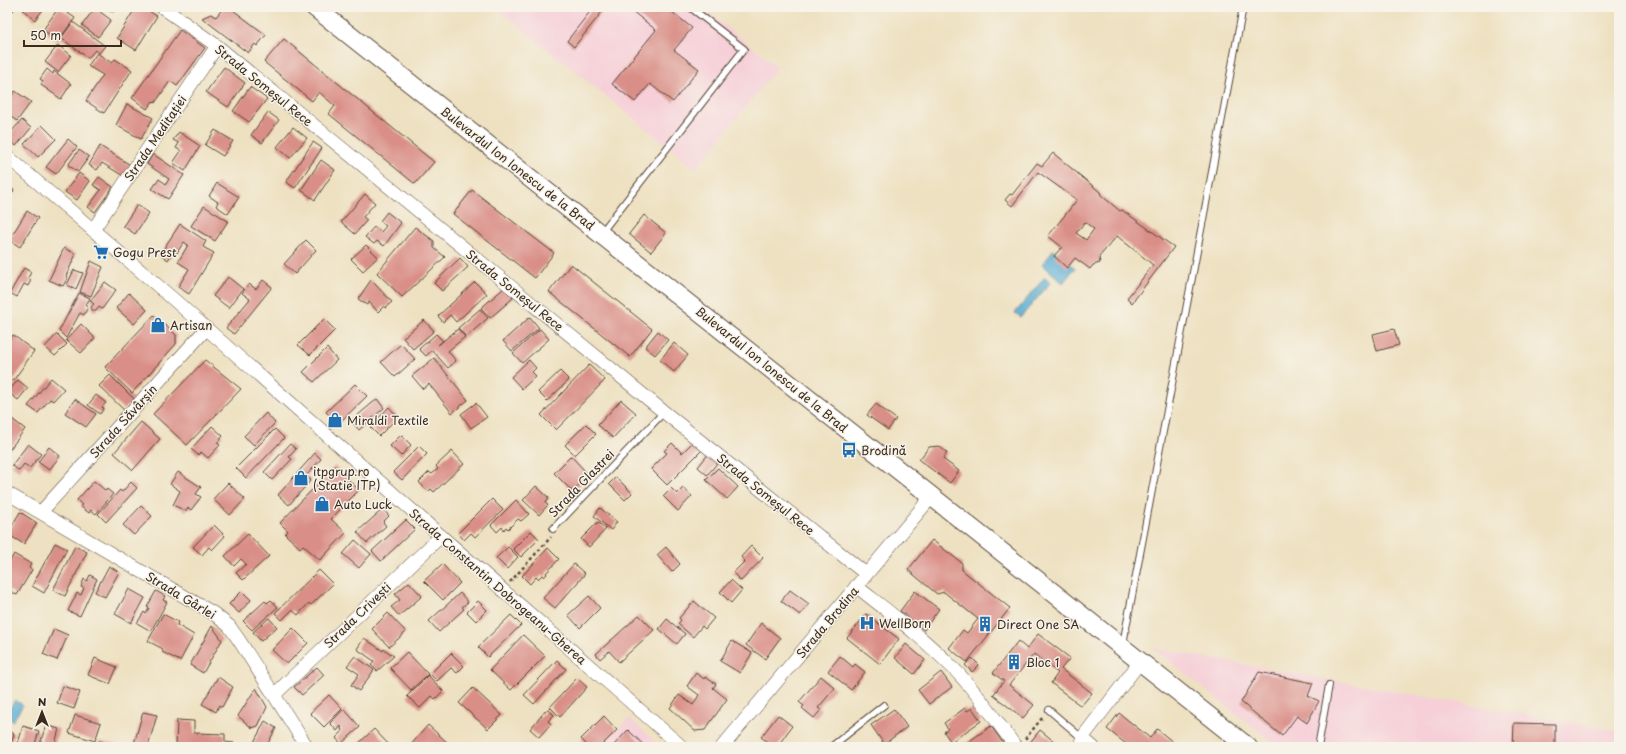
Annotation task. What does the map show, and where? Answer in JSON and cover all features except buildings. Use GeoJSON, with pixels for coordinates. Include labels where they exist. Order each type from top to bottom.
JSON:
{"type":"FeatureCollection","features":[{"type":"Feature","properties":{"kind":"main road","name":"Bulevardul Ion Ionescu de la Brad"},"geometry":{"type":"LineString","coordinates":[[314,7],[1248,747]]}},
{"type":"Feature","properties":{"kind":"street","name":"Strada Someșul Rece"},"geometry":{"type":"LineString","coordinates":[[162,7],[217,46],[664,412],[866,574]]}},
{"type":"Feature","properties":{"kind":"street","name":"Strada Meditației"},"geometry":{"type":"LineString","coordinates":[[93,230],[217,46]]}},
{"type":"Feature","properties":{"kind":"street","name":"Strada Constantin Dobrogeanu-Gherea"},"geometry":{"type":"LineString","coordinates":[[7,156],[172,298],[682,747]]}},
{"type":"Feature","properties":{"kind":"street","name":"Strada Săvârșin"},"geometry":{"type":"LineString","coordinates":[[41,512],[206,329]]}},
{"type":"Feature","properties":{"kind":"street","name":"Strada Gârlei"},"geometry":{"type":"LineString","coordinates":[[7,493],[213,613],[228,626],[239,640],[307,747]]}},
{"type":"Feature","properties":{"kind":"street","name":"Strada Brodina"},"geometry":{"type":"LineString","coordinates":[[722,747],[932,496]]}},
{"type":"Feature","properties":{"kind":"street","name":"Strada Crivești"},"geometry":{"type":"LineString","coordinates":[[274,695],[441,536]]}},
{"type":"Feature","properties":{"kind":"street"},"geometry":{"type":"LineString","coordinates":[[856,586],[935,651],[955,670],[1019,744]]}},
{"type":"Feature","properties":{"kind":"street"},"geometry":{"type":"LineString","coordinates":[[1093,747],[1082,738],[1140,662]]}},
{"type":"Feature","properties":{"kind":"lane"},"geometry":{"type":"LineString","coordinates":[[601,233],[744,49],[690,7]]}},
{"type":"Feature","properties":{"kind":"lane"},"geometry":{"type":"LineString","coordinates":[[1122,647],[1243,7]]}},
{"type":"Feature","properties":{"kind":"lane","name":"Strada Glastrei"},"geometry":{"type":"LineString","coordinates":[[553,529],[664,412]]}},
{"type":"Feature","properties":{"kind":"lane"},"geometry":{"type":"LineString","coordinates":[[1318,747],[1329,685]]}},
{"type":"Feature","properties":{"kind":"lane"},"geometry":{"type":"LineString","coordinates":[[831,747],[884,705]]}},
{"type":"Feature","properties":{"kind":"lane"},"geometry":{"type":"LineString","coordinates":[[1049,710],[1082,738]]}},
{"type":"Feature","properties":{"kind":"path","name":"Strada Glastrei"},"geometry":{"type":"LineString","coordinates":[[503,590],[554,534],[553,529]]}},
{"type":"Feature","properties":{"kind":"path"},"geometry":{"type":"LineString","coordinates":[[1019,744],[1049,710]]}},
{"type":"Feature","properties":{"kind":"shaded area"},"geometry":{"type":"Polygon","coordinates":[[[505,7],[701,7],[778,67],[696,169],[501,12],[505,7]]]}},
{"type":"Feature","properties":{"kind":"shaded area"},"geometry":{"type":"Polygon","coordinates":[[[1152,648],[1619,731],[1619,747],[1279,747],[1152,648]]]}},
{"type":"Feature","properties":{"kind":"shaded area"},"geometry":{"type":"Polygon","coordinates":[[[629,718],[661,747],[601,747],[629,718]]]}},
{"type":"Feature","properties":{"kind":"water"},"geometry":{"type":"Polygon","coordinates":[[[1053,250],[1067,267],[1070,264],[1075,268],[1063,283],[1042,264],[1053,250]]]}},
{"type":"Feature","properties":{"kind":"water"},"geometry":{"type":"Polygon","coordinates":[[[1045,277],[1051,282],[1021,317],[1015,313],[1045,277]]]}},
{"type":"Feature","properties":{"kind":"water"},"geometry":{"type":"Polygon","coordinates":[[[15,700],[23,705],[13,721],[7,717],[7,713],[15,700]]]}},
{"type":"Feature","properties":{"kind":"place","name":"Gogu Prest"},"geometry":{"type":"Point","coordinates":[101,252]}},
{"type":"Feature","properties":{"kind":"place","name":"Artisan"},"geometry":{"type":"Point","coordinates":[158,325]}},
{"type":"Feature","properties":{"kind":"place","name":"Miraldi Textile"},"geometry":{"type":"Point","coordinates":[335,420]}},
{"type":"Feature","properties":{"kind":"place","name":"Brodină"},"geometry":{"type":"Point","coordinates":[849,450]}},
{"type":"Feature","properties":{"kind":"place","name":"itpgrup.ro (Statie ITP)"},"geometry":{"type":"Point","coordinates":[301,478]}},
{"type":"Feature","properties":{"kind":"place","name":"Auto Luck"},"geometry":{"type":"Point","coordinates":[322,504]}},
{"type":"Feature","properties":{"kind":"place","name":"WellBorn"},"geometry":{"type":"Point","coordinates":[867,623]}},
{"type":"Feature","properties":{"kind":"place","name":"Direct One SA"},"geometry":{"type":"Point","coordinates":[985,624]}},
{"type":"Feature","properties":{"kind":"place","name":"Bloc 1"},"geometry":{"type":"Point","coordinates":[1014,662]}}]}
